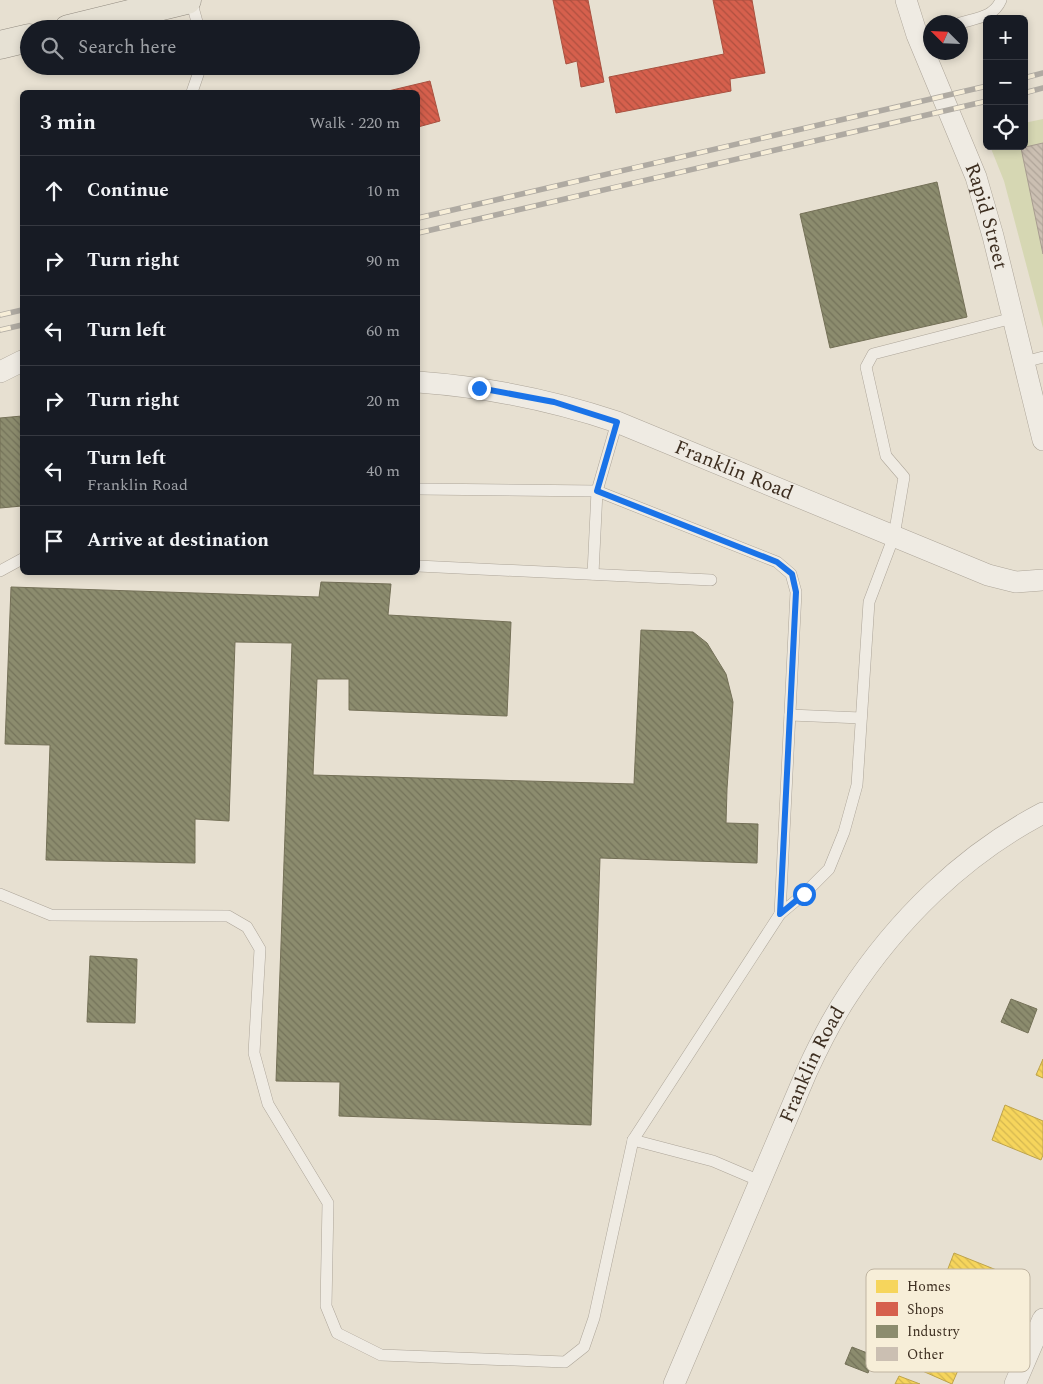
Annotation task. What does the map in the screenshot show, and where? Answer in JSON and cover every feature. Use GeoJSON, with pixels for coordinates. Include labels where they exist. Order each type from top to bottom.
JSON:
{"type":"FeatureCollection","features":[{"type":"Feature","properties":{"kind":"main road"},"geometry":{"type":"LineString","coordinates":[[105,20],[187,0]]}},
{"type":"Feature","properties":{"kind":"main road"},"geometry":{"type":"LineString","coordinates":[[0,45],[20,40]]}},
{"type":"Feature","properties":{"kind":"street","name":"Rapid Street"},"geometry":{"type":"LineString","coordinates":[[906,0],[923,31]]}},
{"type":"Feature","properties":{"kind":"street","name":"Rapid Street"},"geometry":{"type":"LineString","coordinates":[[934,60],[976,177],[1013,318],[1034,360],[1043,440]]}},
{"type":"Feature","properties":{"kind":"street"},"geometry":{"type":"LineString","coordinates":[[0,372],[20,362]]}},
{"type":"Feature","properties":{"kind":"street","name":"Franklin Road"},"geometry":{"type":"LineString","coordinates":[[420,382],[479,388],[521,395],[586,412],[617,422],[1002,580],[1022,582],[1043,580]]}},
{"type":"Feature","properties":{"kind":"street","name":"Franklin Road"},"geometry":{"type":"LineString","coordinates":[[674,1384],[806,1071],[825,1032],[847,996],[871,961],[928,897],[995,842],[1043,813]]}},
{"type":"Feature","properties":{"kind":"street"},"geometry":{"type":"LineString","coordinates":[[1030,1350],[1043,1318]]}},
{"type":"Feature","properties":{"kind":"street"},"geometry":{"type":"LineString","coordinates":[[1016,1384],[1021,1372]]}},
{"type":"Feature","properties":{"kind":"lane"},"geometry":{"type":"LineString","coordinates":[[191,0],[196,20]]}},
{"type":"Feature","properties":{"kind":"lane"},"geometry":{"type":"LineString","coordinates":[[968,21],[989,15],[998,7],[1001,0]]}},
{"type":"Feature","properties":{"kind":"lane"},"geometry":{"type":"LineString","coordinates":[[193,90],[198,75]]}},
{"type":"Feature","properties":{"kind":"lane"},"geometry":{"type":"LineString","coordinates":[[0,894],[51,915],[228,916],[248,927],[260,949],[254,1053],[268,1104],[328,1203],[326,1306],[337,1333],[381,1356],[565,1362],[584,1347],[594,1318],[633,1140],[780,914],[804,894],[828,869],[844,832],[857,785],[869,602],[894,536],[904,477],[886,456],[866,367],[873,354],[1013,318]]}},
{"type":"Feature","properties":{"kind":"lane"},"geometry":{"type":"LineString","coordinates":[[593,574],[597,491],[617,422]]}},
{"type":"Feature","properties":{"kind":"lane"},"geometry":{"type":"LineString","coordinates":[[420,489],[597,491],[777,562],[792,574],[796,592],[780,914]]}},
{"type":"Feature","properties":{"kind":"lane"},"geometry":{"type":"LineString","coordinates":[[0,571],[20,560]]}},
{"type":"Feature","properties":{"kind":"lane"},"geometry":{"type":"LineString","coordinates":[[420,566],[711,580]]}},
{"type":"Feature","properties":{"kind":"lane"},"geometry":{"type":"LineString","coordinates":[[790,715],[861,718]]}},
{"type":"Feature","properties":{"kind":"lane"},"geometry":{"type":"LineString","coordinates":[[633,1140],[713,1161],[760,1181]]}},
{"type":"Feature","properties":{"kind":"green space"},"geometry":{"type":"Polygon","coordinates":[[[1043,119],[1043,328],[1004,181],[992,150],[1028,150],[1028,122],[1043,119]]]}},
{"type":"Feature","properties":{"kind":"building: Homes"},"geometry":{"type":"Polygon","coordinates":[[[1043,1059],[1043,1078],[1036,1075],[1043,1059]]]}},
{"type":"Feature","properties":{"kind":"building: Homes"},"geometry":{"type":"Polygon","coordinates":[[[1005,1105],[1043,1121],[1043,1155],[1041,1160],[992,1140],[1005,1105]]]}},
{"type":"Feature","properties":{"kind":"building: Homes"},"geometry":{"type":"Polygon","coordinates":[[[954,1253],[994,1269],[948,1269],[954,1253]]]}},
{"type":"Feature","properties":{"kind":"building: Homes"},"geometry":{"type":"Polygon","coordinates":[[[925,1372],[957,1372],[952,1384],[925,1372]]]}},
{"type":"Feature","properties":{"kind":"building: Homes"},"geometry":{"type":"Polygon","coordinates":[[[899,1376],[920,1384],[895,1384],[899,1376]]]}},
{"type":"Feature","properties":{"kind":"building: Shops"},"geometry":{"type":"Polygon","coordinates":[[[553,0],[588,0],[604,82],[581,87],[577,61],[566,64],[553,0]]]}},
{"type":"Feature","properties":{"kind":"building: Shops"},"geometry":{"type":"Polygon","coordinates":[[[713,0],[752,0],[765,73],[730,79],[731,91],[616,113],[609,77],[724,54],[713,0]]]}},
{"type":"Feature","properties":{"kind":"building: Shops"},"geometry":{"type":"Polygon","coordinates":[[[430,81],[440,121],[420,126],[420,90],[392,90],[430,81]]]}},
{"type":"Feature","properties":{"kind":"building: Industry"},"geometry":{"type":"Polygon","coordinates":[[[937,182],[967,317],[830,348],[800,214],[937,182]]]}},
{"type":"Feature","properties":{"kind":"building: Industry"},"geometry":{"type":"Polygon","coordinates":[[[20,416],[20,506],[0,508],[0,418],[20,416]]]}},
{"type":"Feature","properties":{"kind":"building: Industry"},"geometry":{"type":"Polygon","coordinates":[[[321,582],[391,584],[388,615],[511,622],[507,716],[349,710],[349,679],[317,679],[313,775],[634,784],[641,630],[693,632],[707,643],[726,674],[733,702],[726,823],[758,824],[757,863],[600,858],[591,1125],[339,1116],[340,1082],[276,1081],[292,643],[235,642],[229,821],[195,819],[195,863],[46,860],[50,745],[5,744],[11,587],[319,597],[321,582]]]}},
{"type":"Feature","properties":{"kind":"building: Industry"},"geometry":{"type":"Polygon","coordinates":[[[90,956],[137,959],[135,1023],[87,1022],[90,956]]]}},
{"type":"Feature","properties":{"kind":"building: Industry"},"geometry":{"type":"Polygon","coordinates":[[[1011,999],[1037,1009],[1028,1033],[1001,1022],[1011,999]]]}},
{"type":"Feature","properties":{"kind":"building: Industry"},"geometry":{"type":"Polygon","coordinates":[[[852,1347],[866,1352],[866,1372],[868,1372],[868,1373],[845,1364],[852,1347]]]}},
{"type":"Feature","properties":{"kind":"building: Other"},"geometry":{"type":"Polygon","coordinates":[[[1043,143],[1043,254],[1021,150],[1028,150],[1028,146],[1043,143]]]}},
{"type":"Feature","properties":{"kind":"railway"},"geometry":{"type":"LineString","coordinates":[[1028,77],[1043,73]]}},
{"type":"Feature","properties":{"kind":"railway"},"geometry":{"type":"LineString","coordinates":[[420,218],[983,87]]}},
{"type":"Feature","properties":{"kind":"railway"},"geometry":{"type":"LineString","coordinates":[[1028,92],[1043,88]]}},
{"type":"Feature","properties":{"kind":"railway"},"geometry":{"type":"LineString","coordinates":[[420,233],[983,102]]}},
{"type":"Feature","properties":{"kind":"railway"},"geometry":{"type":"LineString","coordinates":[[0,315],[20,310]]}},
{"type":"Feature","properties":{"kind":"railway"},"geometry":{"type":"LineString","coordinates":[[0,330],[20,325]]}},
{"type":"Feature","properties":{"kind":"route"},"geometry":{"type":"LineString","coordinates":[[479,388],[554,402],[617,422],[597,491],[777,562],[792,574],[796,592],[780,914],[804,894]]}}]}
